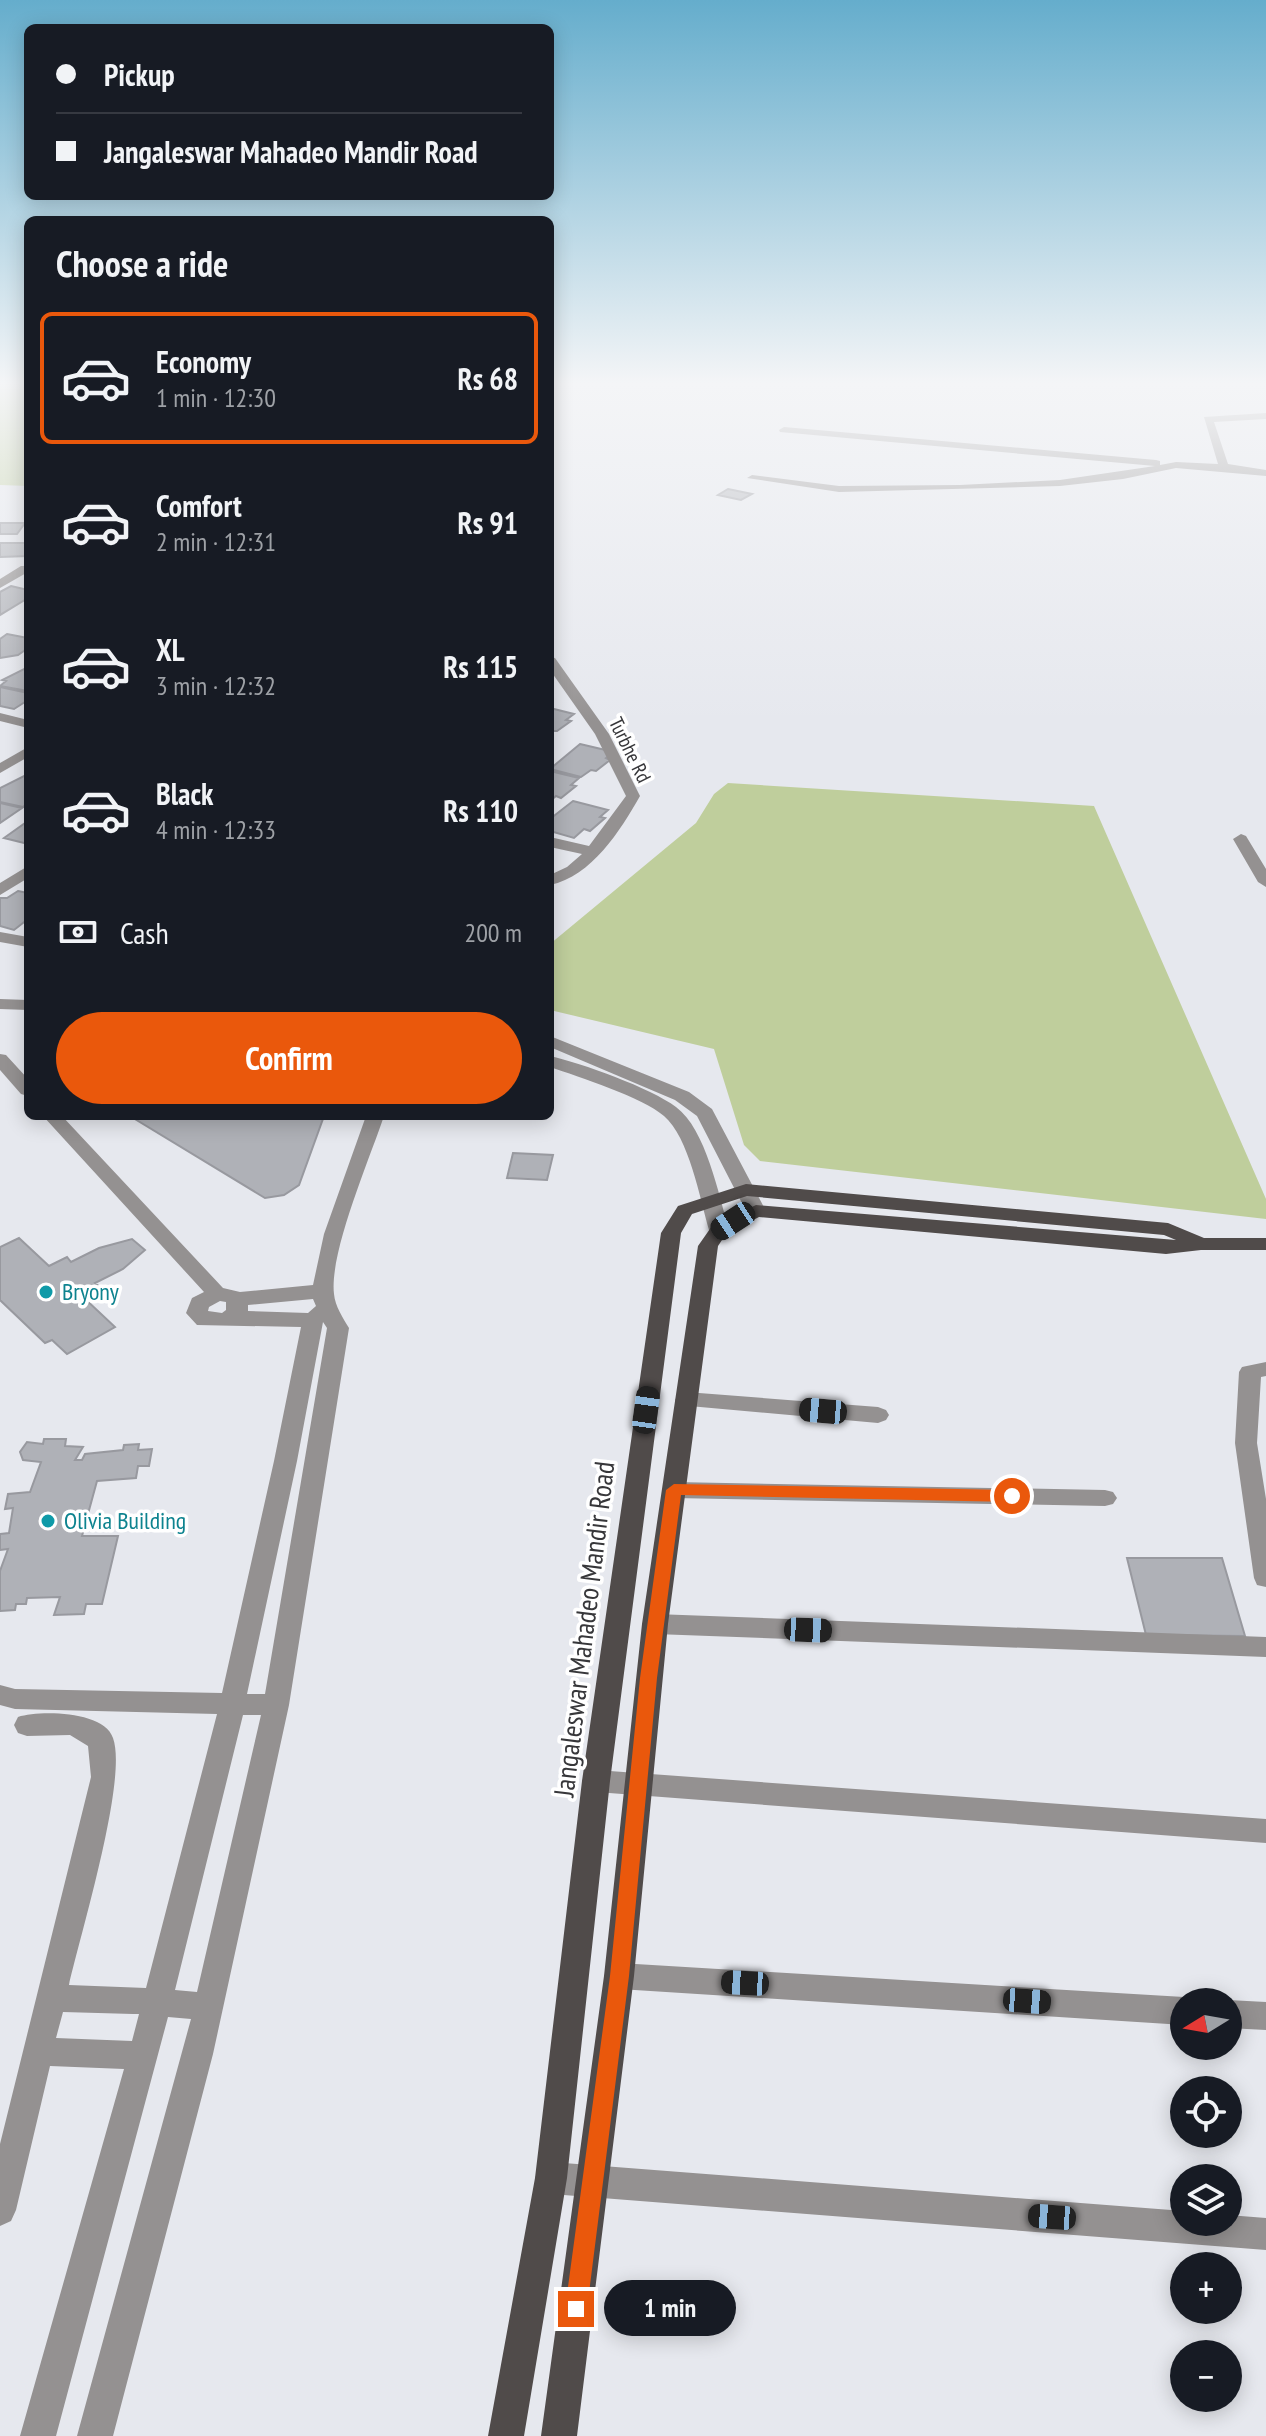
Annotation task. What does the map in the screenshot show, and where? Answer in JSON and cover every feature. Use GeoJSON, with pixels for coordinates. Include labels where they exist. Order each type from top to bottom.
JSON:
{"type":"FeatureCollection","features":[{"type":"Feature","properties":{"kind":"main road","name":"Jangaleswar Mahadeo Mandir Road"},"geometry":{"type":"LineString","coordinates":[[506,2436],[551,2178],[596,1781],[666,1260],[671,1233],[685,1210],[709,1200],[751,1200],[1166,1248],[1201,1244],[1266,1244]]}},
{"type":"Feature","properties":{"kind":"main road"},"geometry":{"type":"LineString","coordinates":[[559,2436],[619,1976],[655,1624],[708,1246],[719,1230],[751,1200]]}},
{"type":"Feature","properties":{"kind":"street"},"geometry":{"type":"LineString","coordinates":[[0,568],[24,569]]}},
{"type":"Feature","properties":{"kind":"street"},"geometry":{"type":"LineString","coordinates":[[2,583],[24,570]]}},
{"type":"Feature","properties":{"kind":"street"},"geometry":{"type":"LineString","coordinates":[[2,583],[24,586]]}},
{"type":"Feature","properties":{"kind":"street","name":"Turbhe Rd"},"geometry":{"type":"LineString","coordinates":[[554,667],[602,734],[633,796],[621,818],[567,878],[554,880]]}},
{"type":"Feature","properties":{"kind":"street"},"geometry":{"type":"LineString","coordinates":[[0,717],[24,723]]}},
{"type":"Feature","properties":{"kind":"street"},"geometry":{"type":"LineString","coordinates":[[0,769],[24,754]]}},
{"type":"Feature","properties":{"kind":"street"},"geometry":{"type":"LineString","coordinates":[[1241,839],[1266,882]]}},
{"type":"Feature","properties":{"kind":"street"},"geometry":{"type":"LineString","coordinates":[[554,843],[590,851]]}},
{"type":"Feature","properties":{"kind":"street"},"geometry":{"type":"LineString","coordinates":[[0,890],[24,874]]}},
{"type":"Feature","properties":{"kind":"street"},"geometry":{"type":"LineString","coordinates":[[0,937],[24,941]]}},
{"type":"Feature","properties":{"kind":"street"},"geometry":{"type":"LineString","coordinates":[[0,992],[24,993]]}},
{"type":"Feature","properties":{"kind":"street"},"geometry":{"type":"LineString","coordinates":[[0,1004],[24,1005]]}},
{"type":"Feature","properties":{"kind":"street"},"geometry":{"type":"LineString","coordinates":[[554,1043],[682,1096],[705,1113],[751,1200]]}},
{"type":"Feature","properties":{"kind":"street"},"geometry":{"type":"LineString","coordinates":[[0,1059],[24,1086]]}},
{"type":"Feature","properties":{"kind":"street"},"geometry":{"type":"LineString","coordinates":[[554,1062],[612,1083],[670,1111],[682,1126],[700,1164],[719,1230]]}},
{"type":"Feature","properties":{"kind":"street"},"geometry":{"type":"LineString","coordinates":[[38,2436],[144,2056],[316,1376],[338,1328],[320,1306],[229,1303],[56,1120]]}},
{"type":"Feature","properties":{"kind":"street"},"geometry":{"type":"LineString","coordinates":[[320,1306],[330,1252],[374,1120]]}},
{"type":"Feature","properties":{"kind":"street"},"geometry":{"type":"LineString","coordinates":[[229,1303],[320,1306]]}},
{"type":"Feature","properties":{"kind":"street"},"geometry":{"type":"LineString","coordinates":[[1266,1369],[1250,1372],[1246,1443],[1266,1578]]}},
{"type":"Feature","properties":{"kind":"street"},"geometry":{"type":"LineString","coordinates":[[95,2436],[198,2054],[276,1705],[316,1376]]}},
{"type":"Feature","properties":{"kind":"street"},"geometry":{"type":"LineString","coordinates":[[686,1400],[878,1415]]}},
{"type":"Feature","properties":{"kind":"street"},"geometry":{"type":"LineString","coordinates":[[674,1490],[1105,1498]]}},
{"type":"Feature","properties":{"kind":"street"},"geometry":{"type":"LineString","coordinates":[[655,1624],[1266,1647]]}},
{"type":"Feature","properties":{"kind":"street"},"geometry":{"type":"LineString","coordinates":[[0,1695],[15,1699],[276,1705]]}},
{"type":"Feature","properties":{"kind":"street"},"geometry":{"type":"LineString","coordinates":[[0,2210],[104,1777],[101,1740],[74,1724],[27,1725]]}},
{"type":"Feature","properties":{"kind":"street"},"geometry":{"type":"LineString","coordinates":[[596,1781],[1266,1831]]}},
{"type":"Feature","properties":{"kind":"street"},"geometry":{"type":"LineString","coordinates":[[619,1976],[1170,2010]]}},
{"type":"Feature","properties":{"kind":"street"},"geometry":{"type":"LineString","coordinates":[[51,1998],[208,2007]]}},
{"type":"Feature","properties":{"kind":"street"},"geometry":{"type":"LineString","coordinates":[[1242,2015],[1266,2016]]}},
{"type":"Feature","properties":{"kind":"street"},"geometry":{"type":"LineString","coordinates":[[38,2051],[144,2056]]}},
{"type":"Feature","properties":{"kind":"street"},"geometry":{"type":"LineString","coordinates":[[551,2178],[1266,2234]]}},
{"type":"Feature","properties":{"kind":"green space"},"geometry":{"type":"Polygon","coordinates":[[[728,783],[1094,806],[1266,1199],[1266,1219],[760,1161],[744,1145],[714,1049],[554,1011],[554,941],[696,823],[714,794],[728,783]]]}},
{"type":"Feature","properties":{"kind":"building"},"geometry":{"type":"Polygon","coordinates":[[[721,496],[749,496],[741,500],[721,496]]]}},
{"type":"Feature","properties":{"kind":"building"},"geometry":{"type":"Polygon","coordinates":[[[0,523],[24,523],[17,534],[0,534],[0,523]]]}},
{"type":"Feature","properties":{"kind":"building"},"geometry":{"type":"Polygon","coordinates":[[[0,543],[24,543],[24,556],[0,557],[0,543]]]}},
{"type":"Feature","properties":{"kind":"building"},"geometry":{"type":"Polygon","coordinates":[[[11,586],[24,589],[24,600],[0,615],[0,592],[11,586]]]}},
{"type":"Feature","properties":{"kind":"building"},"geometry":{"type":"Polygon","coordinates":[[[7,634],[24,637],[24,651],[0,658],[0,639],[7,634]]]}},
{"type":"Feature","properties":{"kind":"building"},"geometry":{"type":"Polygon","coordinates":[[[24,669],[24,690],[0,686],[6,681],[2,680],[24,669]]]}},
{"type":"Feature","properties":{"kind":"building"},"geometry":{"type":"Polygon","coordinates":[[[0,687],[24,692],[24,703],[14,709],[0,706],[0,687]]]}},
{"type":"Feature","properties":{"kind":"building"},"geometry":{"type":"Polygon","coordinates":[[[554,709],[574,714],[566,720],[571,721],[554,731],[554,709]]]}},
{"type":"Feature","properties":{"kind":"building"},"geometry":{"type":"Polygon","coordinates":[[[580,744],[614,752],[606,758],[610,760],[596,771],[591,770],[581,777],[554,770],[554,766],[580,744]]]}},
{"type":"Feature","properties":{"kind":"building"},"geometry":{"type":"Polygon","coordinates":[[[554,772],[579,778],[571,785],[576,786],[561,798],[554,798],[554,772]]]}},
{"type":"Feature","properties":{"kind":"building"},"geometry":{"type":"Polygon","coordinates":[[[24,776],[24,806],[0,802],[0,788],[24,776]]]}},
{"type":"Feature","properties":{"kind":"building"},"geometry":{"type":"Polygon","coordinates":[[[573,801],[608,810],[600,817],[605,818],[590,831],[584,829],[574,838],[554,832],[554,816],[573,801]]]}},
{"type":"Feature","properties":{"kind":"building"},"geometry":{"type":"Polygon","coordinates":[[[0,803],[22,808],[0,823],[0,803]]]}},
{"type":"Feature","properties":{"kind":"building"},"geometry":{"type":"Polygon","coordinates":[[[24,824],[24,843],[4,838],[24,824]]]}},
{"type":"Feature","properties":{"kind":"building"},"geometry":{"type":"Polygon","coordinates":[[[18,891],[24,892],[24,922],[14,930],[0,926],[0,898],[7,898],[18,891]]]}},
{"type":"Feature","properties":{"kind":"building"},"geometry":{"type":"Polygon","coordinates":[[[137,1120],[323,1120],[299,1185],[284,1195],[265,1198],[137,1120]]]}},
{"type":"Feature","properties":{"kind":"building"},"geometry":{"type":"Polygon","coordinates":[[[513,1153],[553,1155],[547,1180],[507,1178],[513,1153]]]}},
{"type":"Feature","properties":{"kind":"building","name":"Bryony"},"geometry":{"type":"Polygon","coordinates":[[[19,1238],[49,1266],[67,1257],[71,1262],[99,1248],[132,1239],[145,1250],[123,1269],[95,1283],[101,1288],[83,1297],[115,1327],[67,1354],[52,1340],[45,1343],[0,1300],[0,1247],[19,1238]]]}},
{"type":"Feature","properties":{"kind":"building","name":"Olivia Building"},"geometry":{"type":"Polygon","coordinates":[[[44,1439],[66,1439],[65,1446],[83,1447],[75,1460],[82,1460],[85,1454],[123,1450],[124,1445],[139,1444],[138,1450],[152,1449],[149,1466],[138,1466],[136,1478],[97,1481],[82,1536],[118,1536],[102,1604],[86,1604],[84,1614],[54,1615],[60,1597],[27,1598],[26,1604],[16,1604],[15,1610],[0,1611],[0,1571],[8,1549],[0,1550],[0,1534],[9,1533],[13,1508],[5,1509],[8,1494],[30,1492],[41,1462],[23,1460],[20,1452],[27,1442],[43,1444],[44,1439]]]}},
{"type":"Feature","properties":{"kind":"building"},"geometry":{"type":"Polygon","coordinates":[[[1127,1558],[1222,1558],[1245,1636],[1146,1635],[1127,1558]]]}},
{"type":"Feature","properties":{"kind":"place","name":"Bryony"},"geometry":{"type":"Point","coordinates":[46,1292]}},
{"type":"Feature","properties":{"kind":"place","name":"Olivia Building"},"geometry":{"type":"Point","coordinates":[48,1521]}},
{"type":"Feature","properties":{"kind":"route"},"geometry":{"type":"LineString","coordinates":[[576,2309],[619,1976],[655,1624],[674,1490],[1012,1496]]}}]}
